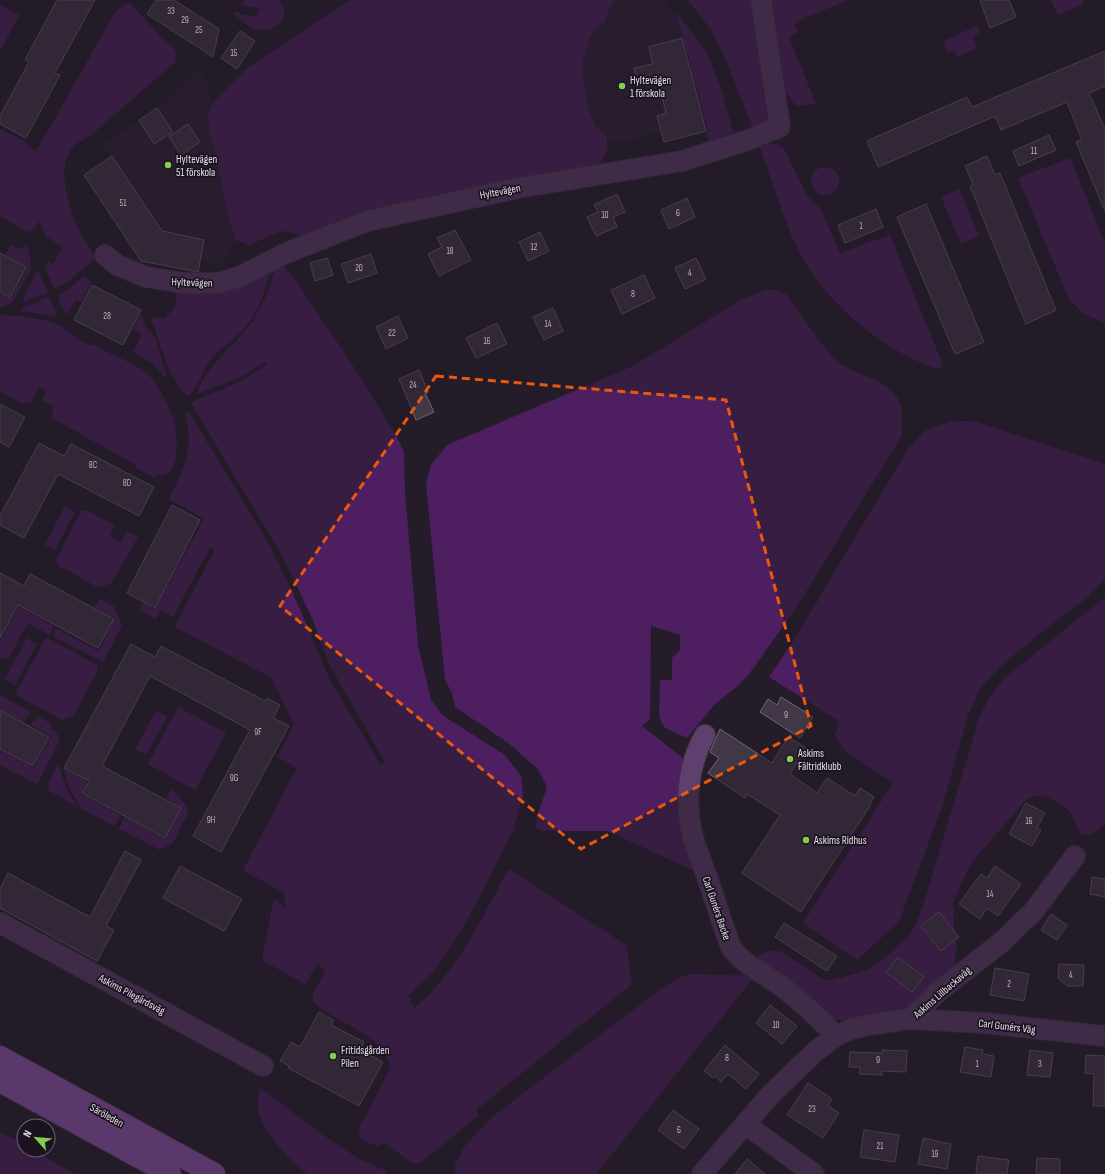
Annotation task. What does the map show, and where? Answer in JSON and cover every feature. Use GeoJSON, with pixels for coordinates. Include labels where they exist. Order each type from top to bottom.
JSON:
{"type":"FeatureCollection","features":[{"type":"Feature","properties":{"kind":"main road","name":"Säröleden"},"geometry":{"type":"LineString","coordinates":[[0,1057],[214,1174]]}},
{"type":"Feature","properties":{"kind":"main road","name":"Säröleden"},"geometry":{"type":"LineString","coordinates":[[0,1081],[170,1174]]}},
{"type":"Feature","properties":{"kind":"street","name":"Hyltevägen"},"geometry":{"type":"LineString","coordinates":[[105,255],[117,265],[146,277],[184,283],[219,283],[241,276],[284,254],[367,221],[518,188],[682,161],[764,134],[780,127],[760,0]]}},
{"type":"Feature","properties":{"kind":"street","name":"Carl Gunérs Backe"},"geometry":{"type":"LineString","coordinates":[[705,735],[694,758],[690,780],[690,822],[698,854],[730,947],[736,956],[780,985],[814,1013],[836,1036]]}},
{"type":"Feature","properties":{"kind":"street","name":"Askims Lillbackaväg"},"geometry":{"type":"LineString","coordinates":[[702,1174],[745,1124],[799,1066],[836,1036],[868,1025],[910,1019],[939,991],[1003,941],[1033,912],[1075,856]]}},
{"type":"Feature","properties":{"kind":"street","name":"Askims Pilegårdsväg"},"geometry":{"type":"LineString","coordinates":[[0,923],[263,1066]]}},
{"type":"Feature","properties":{"kind":"street","name":"Carl Gunérs Väg"},"geometry":{"type":"LineString","coordinates":[[910,1019],[984,1023],[1105,1036]]}},
{"type":"Feature","properties":{"kind":"street"},"geometry":{"type":"LineString","coordinates":[[745,1124],[814,1174]]}},
{"type":"Feature","properties":{"kind":"highlighted area"},"geometry":{"type":"Polygon","coordinates":[[[436,376],[726,400],[811,726],[581,849],[280,606],[436,376]]]}},
{"type":"Feature","properties":{"kind":"shaded area"},"geometry":{"type":"Polygon","coordinates":[[[244,0],[278,0],[284,11],[284,16],[278,25],[273,28],[267,30],[257,30],[233,14],[235,11],[243,15],[256,16],[260,10],[264,10],[243,5],[244,0]]]}},
{"type":"Feature","properties":{"kind":"shaded area"},"geometry":{"type":"Polygon","coordinates":[[[350,0],[616,0],[610,8],[605,22],[596,28],[589,40],[582,65],[587,107],[596,127],[606,136],[608,149],[599,165],[303,237],[288,231],[279,232],[249,245],[236,240],[229,220],[215,149],[209,132],[208,113],[213,102],[246,69],[350,0]]]}},
{"type":"Feature","properties":{"kind":"shaded area","name":"Hyltevägen 1 förskola"},"geometry":{"type":"Polygon","coordinates":[[[616,0],[664,0],[673,9],[682,38],[649,47],[666,113],[657,116],[661,131],[625,141],[611,142],[596,127],[587,107],[582,65],[589,40],[596,28],[605,22],[610,8],[616,0]]]}},
{"type":"Feature","properties":{"kind":"shaded area"},"geometry":{"type":"Polygon","coordinates":[[[688,0],[754,0],[771,121],[754,131],[725,57],[711,30],[688,0]]]}},
{"type":"Feature","properties":{"kind":"shaded area"},"geometry":{"type":"Polygon","coordinates":[[[772,0],[848,0],[807,17],[795,24],[798,32],[789,37],[816,104],[796,106],[784,90],[773,30],[772,0]]]}},
{"type":"Feature","properties":{"kind":"shaded area"},"geometry":{"type":"Polygon","coordinates":[[[1051,0],[1082,0],[1084,4],[1058,15],[1051,0]]]}},
{"type":"Feature","properties":{"kind":"shaded area"},"geometry":{"type":"Polygon","coordinates":[[[130,3],[176,51],[175,62],[91,135],[75,145],[68,154],[64,177],[66,190],[77,226],[91,250],[94,259],[66,283],[54,289],[45,267],[49,262],[53,264],[63,248],[45,235],[40,221],[30,233],[0,216],[0,129],[22,140],[36,152],[113,16],[124,4],[130,3]]]}},
{"type":"Feature","properties":{"kind":"shaded area"},"geometry":{"type":"Polygon","coordinates":[[[0,5],[19,15],[0,51],[0,5]]]}},
{"type":"Feature","properties":{"kind":"shaded area"},"geometry":{"type":"Polygon","coordinates":[[[676,12],[707,52],[722,91],[733,132],[709,142],[706,132],[708,131],[676,12]]]}},
{"type":"Feature","properties":{"kind":"shaded area"},"geometry":{"type":"Polygon","coordinates":[[[977,26],[980,33],[973,36],[977,48],[957,57],[954,51],[948,53],[943,41],[977,26]]]}},
{"type":"Feature","properties":{"kind":"shaded area","name":"Hyltevägen 51 förskola"},"geometry":{"type":"Polygon","coordinates":[[[201,69],[213,102],[208,113],[209,132],[215,149],[229,220],[236,240],[224,262],[218,264],[200,259],[162,231],[103,145],[157,108],[201,69]]]}},
{"type":"Feature","properties":{"kind":"shaded area"},"geometry":{"type":"Polygon","coordinates":[[[767,144],[777,144],[784,149],[807,196],[821,210],[840,253],[890,235],[943,365],[938,369],[894,349],[873,335],[853,319],[819,282],[805,262],[794,241],[785,218],[760,147],[767,144]]]}},
{"type":"Feature","properties":{"kind":"shaded area"},"geometry":{"type":"Polygon","coordinates":[[[1070,158],[1105,243],[1105,323],[1083,313],[1069,299],[1018,178],[1070,158]]]}},
{"type":"Feature","properties":{"kind":"shaded area"},"geometry":{"type":"Polygon","coordinates":[[[825,167],[835,171],[839,181],[835,191],[825,195],[815,191],[811,181],[815,171],[825,167]]]}},
{"type":"Feature","properties":{"kind":"shaded area"},"geometry":{"type":"Polygon","coordinates":[[[959,189],[979,236],[961,244],[941,197],[959,189]]]}},
{"type":"Feature","properties":{"kind":"shaded area"},"geometry":{"type":"Polygon","coordinates":[[[11,245],[21,249],[25,246],[27,247],[31,260],[30,271],[15,298],[10,304],[0,308],[0,294],[11,299],[28,267],[5,255],[11,245]]]}},
{"type":"Feature","properties":{"kind":"shaded area"},"geometry":{"type":"Polygon","coordinates":[[[282,265],[290,273],[348,358],[393,430],[404,451],[405,492],[418,645],[431,700],[442,715],[505,755],[521,776],[523,795],[513,831],[490,877],[462,929],[434,971],[408,996],[414,1008],[443,979],[468,943],[509,869],[626,945],[632,984],[476,1110],[479,1115],[419,1164],[412,1163],[385,1143],[378,1146],[365,1142],[358,1135],[361,1124],[390,1070],[387,1058],[371,1039],[323,1010],[313,1002],[313,994],[325,971],[318,963],[305,984],[262,960],[274,898],[286,909],[284,893],[243,870],[297,768],[278,757],[294,724],[272,678],[175,627],[215,549],[210,547],[173,617],[161,610],[156,619],[140,610],[143,603],[155,609],[204,519],[169,499],[179,479],[186,458],[189,437],[185,415],[186,412],[189,412],[271,548],[292,591],[330,680],[381,765],[385,762],[330,666],[312,618],[284,559],[192,402],[240,382],[266,365],[267,361],[239,378],[197,394],[205,376],[211,368],[249,326],[267,293],[276,267],[282,265]]]}},
{"type":"Feature","properties":{"kind":"shaded area"},"geometry":{"type":"Polygon","coordinates":[[[270,269],[263,296],[250,321],[238,335],[213,356],[194,390],[188,396],[181,389],[166,362],[152,322],[153,316],[163,319],[171,312],[176,303],[175,293],[178,291],[270,269]]]}},
{"type":"Feature","properties":{"kind":"shaded area"},"geometry":{"type":"Polygon","coordinates":[[[37,271],[39,271],[48,293],[22,302],[37,271]]]}},
{"type":"Feature","properties":{"kind":"shaded area"},"geometry":{"type":"Polygon","coordinates":[[[85,275],[91,283],[81,302],[75,300],[67,315],[59,302],[59,295],[68,290],[85,275]]]}},
{"type":"Feature","properties":{"kind":"shaded area"},"geometry":{"type":"Polygon","coordinates":[[[765,290],[775,290],[786,294],[821,343],[834,358],[851,370],[882,384],[891,390],[897,397],[901,407],[902,435],[796,608],[749,674],[740,684],[715,704],[687,738],[665,728],[659,717],[660,680],[672,680],[672,658],[680,650],[680,635],[651,626],[650,719],[642,726],[684,759],[682,807],[694,871],[608,831],[543,831],[536,828],[536,820],[547,787],[538,769],[507,742],[455,707],[452,693],[445,680],[426,484],[431,465],[447,445],[633,366],[739,301],[765,290]]]}},
{"type":"Feature","properties":{"kind":"shaded area"},"geometry":{"type":"Polygon","coordinates":[[[48,297],[56,312],[56,316],[22,311],[21,309],[48,297]]]}},
{"type":"Feature","properties":{"kind":"shaded area"},"geometry":{"type":"Polygon","coordinates":[[[141,314],[146,328],[151,332],[157,343],[167,375],[165,377],[152,363],[133,352],[142,334],[133,329],[141,314]]]}},
{"type":"Feature","properties":{"kind":"shaded area"},"geometry":{"type":"Polygon","coordinates":[[[0,315],[45,320],[56,324],[84,343],[95,345],[127,361],[148,375],[153,380],[164,399],[175,425],[177,444],[176,454],[170,471],[164,475],[156,475],[155,478],[135,467],[136,465],[54,419],[51,417],[54,407],[42,400],[47,390],[39,387],[30,403],[21,403],[0,391],[0,315]]]}},
{"type":"Feature","properties":{"kind":"shaded area"},"geometry":{"type":"Polygon","coordinates":[[[953,421],[973,421],[1105,464],[1105,579],[1086,599],[1060,617],[1003,664],[981,687],[968,715],[942,807],[899,921],[857,960],[803,923],[893,783],[844,750],[835,736],[839,721],[769,677],[796,637],[908,449],[926,430],[953,421]]]}},
{"type":"Feature","properties":{"kind":"shaded area"},"geometry":{"type":"Polygon","coordinates":[[[65,506],[75,512],[55,550],[45,545],[65,506]]]}},
{"type":"Feature","properties":{"kind":"shaded area"},"geometry":{"type":"Polygon","coordinates":[[[86,510],[115,525],[110,536],[121,542],[127,531],[138,537],[111,583],[99,588],[58,565],[56,560],[81,511],[86,510]]]}},
{"type":"Feature","properties":{"kind":"shaded area"},"geometry":{"type":"Polygon","coordinates":[[[1105,597],[1105,824],[1091,835],[1080,834],[1071,813],[1061,804],[1046,797],[1035,795],[1026,800],[972,862],[959,888],[953,903],[954,927],[957,945],[954,966],[923,996],[905,1008],[857,1019],[837,1020],[828,1016],[757,960],[759,955],[769,951],[780,951],[821,978],[829,981],[868,970],[889,955],[909,936],[916,924],[925,900],[980,715],[991,695],[1006,677],[1105,597]]]}},
{"type":"Feature","properties":{"kind":"shaded area"},"geometry":{"type":"Polygon","coordinates":[[[100,599],[114,606],[122,626],[103,662],[54,637],[56,629],[99,651],[115,618],[94,607],[100,599]]]}},
{"type":"Feature","properties":{"kind":"shaded area"},"geometry":{"type":"Polygon","coordinates":[[[19,607],[53,626],[50,635],[28,623],[8,659],[0,657],[0,641],[19,607]]]}},
{"type":"Feature","properties":{"kind":"shaded area"},"geometry":{"type":"Polygon","coordinates":[[[27,638],[37,644],[15,685],[5,679],[27,638]]]}},
{"type":"Feature","properties":{"kind":"shaded area"},"geometry":{"type":"Polygon","coordinates":[[[48,638],[97,665],[98,670],[73,717],[62,720],[18,696],[16,693],[45,639],[48,638]]]}},
{"type":"Feature","properties":{"kind":"shaded area"},"geometry":{"type":"Polygon","coordinates":[[[0,695],[31,712],[24,722],[0,709],[0,695]]]}},
{"type":"Feature","properties":{"kind":"shaded area"},"geometry":{"type":"Polygon","coordinates":[[[178,707],[226,733],[195,790],[148,764],[178,707]]]}},
{"type":"Feature","properties":{"kind":"shaded area"},"geometry":{"type":"Polygon","coordinates":[[[156,711],[167,717],[146,755],[135,749],[156,711]]]}},
{"type":"Feature","properties":{"kind":"shaded area"},"geometry":{"type":"Polygon","coordinates":[[[39,716],[52,725],[51,729],[57,734],[59,742],[37,784],[0,765],[0,750],[34,768],[51,736],[31,725],[39,716]]]}},
{"type":"Feature","properties":{"kind":"shaded area"},"geometry":{"type":"Polygon","coordinates":[[[58,764],[67,790],[78,807],[48,790],[49,780],[58,764]]]}},
{"type":"Feature","properties":{"kind":"shaded area"},"geometry":{"type":"Polygon","coordinates":[[[63,768],[87,781],[81,794],[120,815],[114,826],[82,809],[70,789],[63,768]]]}},
{"type":"Feature","properties":{"kind":"shaded area"},"geometry":{"type":"Polygon","coordinates":[[[172,789],[187,807],[188,813],[173,843],[160,850],[119,829],[124,817],[165,839],[181,807],[166,798],[172,789]]]}},
{"type":"Feature","properties":{"kind":"shaded area"},"geometry":{"type":"Polygon","coordinates":[[[692,974],[755,976],[596,1174],[455,1174],[455,1165],[464,1147],[491,1118],[662,988],[681,977],[692,974]]]}},
{"type":"Feature","properties":{"kind":"shaded area"},"geometry":{"type":"Polygon","coordinates":[[[260,1088],[326,1137],[359,1159],[387,1171],[383,1174],[308,1174],[287,1156],[268,1132],[258,1109],[260,1088]]]}},
{"type":"Feature","properties":{"kind":"shaded area"},"geometry":{"type":"Polygon","coordinates":[[[0,1132],[16,1141],[16,1158],[47,1158],[75,1174],[0,1174],[0,1132]]]}},
{"type":"Feature","properties":{"kind":"building"},"geometry":{"type":"Polygon","coordinates":[[[57,0],[95,0],[55,73],[60,75],[26,138],[0,124],[0,116],[29,62],[25,60],[57,0]]]}},
{"type":"Feature","properties":{"kind":"building"},"geometry":{"type":"Polygon","coordinates":[[[156,0],[174,0],[219,29],[213,57],[147,14],[156,0]]]}},
{"type":"Feature","properties":{"kind":"building"},"geometry":{"type":"Polygon","coordinates":[[[980,0],[1009,0],[1016,17],[990,28],[980,0]]]}},
{"type":"Feature","properties":{"kind":"building"},"geometry":{"type":"Polygon","coordinates":[[[240,31],[255,41],[237,69],[221,58],[240,31]]]}},
{"type":"Feature","properties":{"kind":"building"},"geometry":{"type":"Polygon","coordinates":[[[682,38],[706,131],[664,142],[657,116],[666,113],[658,81],[638,86],[634,68],[653,64],[649,47],[682,38]]]}},
{"type":"Feature","properties":{"kind":"building"},"geometry":{"type":"Polygon","coordinates":[[[1105,51],[1105,86],[1089,93],[1105,129],[1105,211],[1076,142],[1082,140],[1067,102],[1001,130],[995,116],[878,167],[867,141],[967,97],[972,107],[1105,51]]]}},
{"type":"Feature","properties":{"kind":"building"},"geometry":{"type":"Polygon","coordinates":[[[157,108],[173,132],[154,144],[139,120],[157,108]]]}},
{"type":"Feature","properties":{"kind":"building"},"geometry":{"type":"Polygon","coordinates":[[[188,124],[200,142],[181,155],[169,137],[188,124]]]}},
{"type":"Feature","properties":{"kind":"building"},"geometry":{"type":"Polygon","coordinates":[[[1049,135],[1056,150],[1019,166],[1013,151],[1049,135]]]}},
{"type":"Feature","properties":{"kind":"building"},"geometry":{"type":"Polygon","coordinates":[[[112,156],[162,231],[204,240],[198,272],[141,261],[84,175],[112,156]]]}},
{"type":"Feature","properties":{"kind":"building"},"geometry":{"type":"Polygon","coordinates":[[[987,156],[995,175],[1000,173],[1056,310],[1026,324],[970,186],[973,184],[965,166],[987,156]]]}},
{"type":"Feature","properties":{"kind":"building"},"geometry":{"type":"Polygon","coordinates":[[[617,194],[625,212],[613,217],[617,227],[596,236],[587,217],[598,212],[594,205],[617,194]]]}},
{"type":"Feature","properties":{"kind":"building"},"geometry":{"type":"Polygon","coordinates":[[[687,198],[695,217],[669,229],[661,210],[687,198]]]}},
{"type":"Feature","properties":{"kind":"building"},"geometry":{"type":"Polygon","coordinates":[[[926,204],[984,342],[955,354],[897,217],[926,204]]]}},
{"type":"Feature","properties":{"kind":"building"},"geometry":{"type":"Polygon","coordinates":[[[876,209],[883,227],[845,243],[838,225],[876,209]]]}},
{"type":"Feature","properties":{"kind":"building"},"geometry":{"type":"Polygon","coordinates":[[[455,230],[471,260],[439,276],[428,254],[442,247],[437,238],[455,230]]]}},
{"type":"Feature","properties":{"kind":"building"},"geometry":{"type":"Polygon","coordinates":[[[540,232],[549,251],[528,261],[519,242],[540,232]]]}},
{"type":"Feature","properties":{"kind":"building"},"geometry":{"type":"Polygon","coordinates":[[[0,253],[26,267],[10,298],[0,292],[0,253]]]}},
{"type":"Feature","properties":{"kind":"building"},"geometry":{"type":"Polygon","coordinates":[[[371,254],[377,273],[348,283],[341,264],[371,254]]]}},
{"type":"Feature","properties":{"kind":"building"},"geometry":{"type":"Polygon","coordinates":[[[327,258],[333,275],[315,281],[310,263],[327,258]]]}},
{"type":"Feature","properties":{"kind":"building"},"geometry":{"type":"Polygon","coordinates":[[[696,258],[706,279],[685,289],[675,268],[696,258]]]}},
{"type":"Feature","properties":{"kind":"building"},"geometry":{"type":"Polygon","coordinates":[[[644,275],[655,298],[622,314],[611,290],[644,275]]]}},
{"type":"Feature","properties":{"kind":"building"},"geometry":{"type":"Polygon","coordinates":[[[92,285],[141,310],[123,345],[74,320],[92,285]]]}},
{"type":"Feature","properties":{"kind":"building"},"geometry":{"type":"Polygon","coordinates":[[[553,308],[563,331],[544,340],[533,317],[553,308]]]}},
{"type":"Feature","properties":{"kind":"building"},"geometry":{"type":"Polygon","coordinates":[[[398,316],[408,338],[386,349],[376,327],[398,316]]]}},
{"type":"Feature","properties":{"kind":"building"},"geometry":{"type":"Polygon","coordinates":[[[497,323],[507,344],[476,358],[466,338],[497,323]]]}},
{"type":"Feature","properties":{"kind":"building"},"geometry":{"type":"Polygon","coordinates":[[[419,370],[428,392],[425,393],[434,412],[416,420],[399,379],[419,370]]]}},
{"type":"Feature","properties":{"kind":"building"},"geometry":{"type":"Polygon","coordinates":[[[0,404],[25,417],[9,447],[0,442],[0,404]]]}},
{"type":"Feature","properties":{"kind":"building"},"geometry":{"type":"Polygon","coordinates":[[[39,443],[64,456],[71,444],[154,487],[139,516],[58,474],[24,538],[0,525],[0,516],[39,443]]]}},
{"type":"Feature","properties":{"kind":"building"},"geometry":{"type":"Polygon","coordinates":[[[172,505],[200,520],[155,608],[127,593],[172,505]]]}},
{"type":"Feature","properties":{"kind":"building"},"geometry":{"type":"Polygon","coordinates":[[[0,573],[24,586],[30,574],[114,619],[98,648],[18,605],[0,638],[0,573]]]}},
{"type":"Feature","properties":{"kind":"building"},"geometry":{"type":"Polygon","coordinates":[[[131,644],[155,657],[161,646],[265,701],[267,698],[280,705],[273,718],[289,726],[221,852],[193,836],[250,730],[150,676],[102,766],[181,808],[165,838],[82,793],[89,781],[64,768],[131,644]]]}},
{"type":"Feature","properties":{"kind":"building"},"geometry":{"type":"Polygon","coordinates":[[[781,697],[813,717],[800,738],[760,712],[768,699],[777,705],[781,697]]]}},
{"type":"Feature","properties":{"kind":"building"},"geometry":{"type":"Polygon","coordinates":[[[0,710],[49,737],[33,766],[0,749],[0,710]]]}},
{"type":"Feature","properties":{"kind":"building","name":"Askims Ridhus"},"geometry":{"type":"Polygon","coordinates":[[[720,729],[772,763],[788,737],[806,748],[790,774],[817,793],[827,778],[855,796],[860,788],[874,797],[869,805],[870,806],[801,912],[742,873],[780,815],[747,794],[745,798],[708,773],[719,758],[710,752],[720,729]]]}},
{"type":"Feature","properties":{"kind":"building"},"geometry":{"type":"Polygon","coordinates":[[[1026,803],[1045,813],[1037,828],[1041,830],[1032,846],[1009,834],[1026,803]]]}},
{"type":"Feature","properties":{"kind":"building"},"geometry":{"type":"Polygon","coordinates":[[[125,851],[141,860],[106,926],[114,930],[97,961],[0,908],[0,889],[8,873],[90,917],[125,851]]]}},
{"type":"Feature","properties":{"kind":"building"},"geometry":{"type":"Polygon","coordinates":[[[180,866],[242,899],[224,931],[163,898],[180,866]]]}},
{"type":"Feature","properties":{"kind":"building"},"geometry":{"type":"Polygon","coordinates":[[[995,866],[1021,884],[998,916],[987,908],[980,919],[959,904],[981,874],[987,878],[995,866]]]}},
{"type":"Feature","properties":{"kind":"building"},"geometry":{"type":"Polygon","coordinates":[[[1092,877],[1105,879],[1105,897],[1090,894],[1092,877]]]}},
{"type":"Feature","properties":{"kind":"building"},"geometry":{"type":"Polygon","coordinates":[[[939,912],[959,937],[941,951],[921,926],[939,912]]]}},
{"type":"Feature","properties":{"kind":"building"},"geometry":{"type":"Polygon","coordinates":[[[1051,914],[1067,925],[1057,940],[1041,930],[1051,914]]]}},
{"type":"Feature","properties":{"kind":"building"},"geometry":{"type":"Polygon","coordinates":[[[784,923],[837,956],[827,971],[775,937],[784,923]]]}},
{"type":"Feature","properties":{"kind":"building"},"geometry":{"type":"Polygon","coordinates":[[[898,957],[924,977],[912,992],[886,972],[898,957]]]}},
{"type":"Feature","properties":{"kind":"building"},"geometry":{"type":"Polygon","coordinates":[[[1059,964],[1084,965],[1083,986],[1067,986],[1058,978],[1059,964]]]}},
{"type":"Feature","properties":{"kind":"building"},"geometry":{"type":"Polygon","coordinates":[[[995,968],[1029,974],[1024,1001],[990,995],[995,968]]]}},
{"type":"Feature","properties":{"kind":"building"},"geometry":{"type":"Polygon","coordinates":[[[770,1005],[797,1026],[782,1044],[756,1023],[770,1005]]]}},
{"type":"Feature","properties":{"kind":"building","name":"Fritidsgården Pilen"},"geometry":{"type":"Polygon","coordinates":[[[319,1012],[334,1020],[331,1025],[364,1042],[360,1050],[383,1062],[359,1106],[288,1068],[289,1066],[280,1061],[291,1042],[300,1047],[319,1012]]]}},
{"type":"Feature","properties":{"kind":"building"},"geometry":{"type":"Polygon","coordinates":[[[725,1045],[759,1074],[746,1089],[728,1074],[721,1082],[715,1076],[713,1078],[704,1071],[725,1045]]]}},
{"type":"Feature","properties":{"kind":"building"},"geometry":{"type":"Polygon","coordinates":[[[965,1047],[983,1050],[982,1054],[994,1056],[991,1077],[960,1072],[965,1047]]]}},
{"type":"Feature","properties":{"kind":"building"},"geometry":{"type":"Polygon","coordinates":[[[882,1050],[907,1051],[906,1072],[882,1071],[882,1075],[860,1074],[860,1067],[849,1067],[850,1052],[882,1053],[882,1050]]]}},
{"type":"Feature","properties":{"kind":"building"},"geometry":{"type":"Polygon","coordinates":[[[1030,1050],[1053,1053],[1050,1077],[1027,1075],[1030,1050]]]}},
{"type":"Feature","properties":{"kind":"building"},"geometry":{"type":"Polygon","coordinates":[[[1086,1055],[1105,1056],[1105,1106],[1093,1106],[1094,1074],[1085,1073],[1086,1055]]]}},
{"type":"Feature","properties":{"kind":"building"},"geometry":{"type":"Polygon","coordinates":[[[808,1083],[832,1099],[828,1106],[839,1113],[823,1138],[787,1115],[808,1083]]]}},
{"type":"Feature","properties":{"kind":"building"},"geometry":{"type":"Polygon","coordinates":[[[673,1110],[699,1129],[684,1149],[658,1130],[673,1110]]]}},
{"type":"Feature","properties":{"kind":"building"},"geometry":{"type":"Polygon","coordinates":[[[864,1130],[899,1135],[895,1162],[860,1157],[864,1130]]]}},
{"type":"Feature","properties":{"kind":"building"},"geometry":{"type":"Polygon","coordinates":[[[923,1138],[951,1144],[947,1169],[918,1164],[923,1138]]]}},
{"type":"Feature","properties":{"kind":"building"},"geometry":{"type":"Polygon","coordinates":[[[978,1156],[1009,1160],[1007,1174],[976,1174],[978,1156]]]}},
{"type":"Feature","properties":{"kind":"building"},"geometry":{"type":"Polygon","coordinates":[[[1037,1158],[1060,1159],[1060,1174],[1036,1174],[1037,1158]]]}},
{"type":"Feature","properties":{"kind":"building"},"geometry":{"type":"Polygon","coordinates":[[[747,1159],[765,1174],[735,1174],[747,1159]]]}},
{"type":"Feature","properties":{"kind":"place","name":"Hyltevägen 1 förskola"},"geometry":{"type":"Point","coordinates":[622,86]}},
{"type":"Feature","properties":{"kind":"place","name":"Hyltevägen 51 förskola"},"geometry":{"type":"Point","coordinates":[168,165]}},
{"type":"Feature","properties":{"kind":"place","name":"Askims Fältridklubb"},"geometry":{"type":"Point","coordinates":[790,759]}},
{"type":"Feature","properties":{"kind":"place","name":"Askims Ridhus"},"geometry":{"type":"Point","coordinates":[806,840]}},
{"type":"Feature","properties":{"kind":"place","name":"Fritidsgården Pilen"},"geometry":{"type":"Point","coordinates":[333,1056]}}]}
